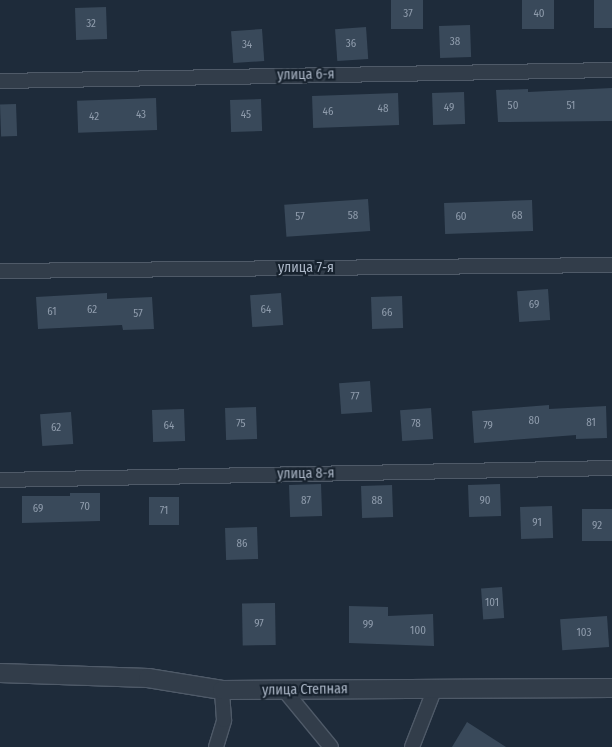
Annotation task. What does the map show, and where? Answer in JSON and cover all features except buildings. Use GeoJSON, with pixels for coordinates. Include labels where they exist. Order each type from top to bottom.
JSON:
{"type":"FeatureCollection","features":[{"type":"Feature","properties":{"kind":"street","name":"улица 6-я"},"geometry":{"type":"LineString","coordinates":[[0,81],[612,70]]}},
{"type":"Feature","properties":{"kind":"street","name":"улица 7-я"},"geometry":{"type":"LineString","coordinates":[[0,271],[612,265]]}},
{"type":"Feature","properties":{"kind":"street","name":"улица 8-я"},"geometry":{"type":"LineString","coordinates":[[0,480],[612,468]]}},
{"type":"Feature","properties":{"kind":"street","name":"улица Степная"},"geometry":{"type":"LineString","coordinates":[[0,673],[148,678],[222,690],[612,688]]}},
{"type":"Feature","properties":{"kind":"street"},"geometry":{"type":"LineString","coordinates":[[412,747],[435,688]]}},
{"type":"Feature","properties":{"kind":"street"},"geometry":{"type":"LineString","coordinates":[[216,747],[224,720],[222,690]]}},
{"type":"Feature","properties":{"kind":"street"},"geometry":{"type":"LineString","coordinates":[[285,691],[330,747]]}}]}
